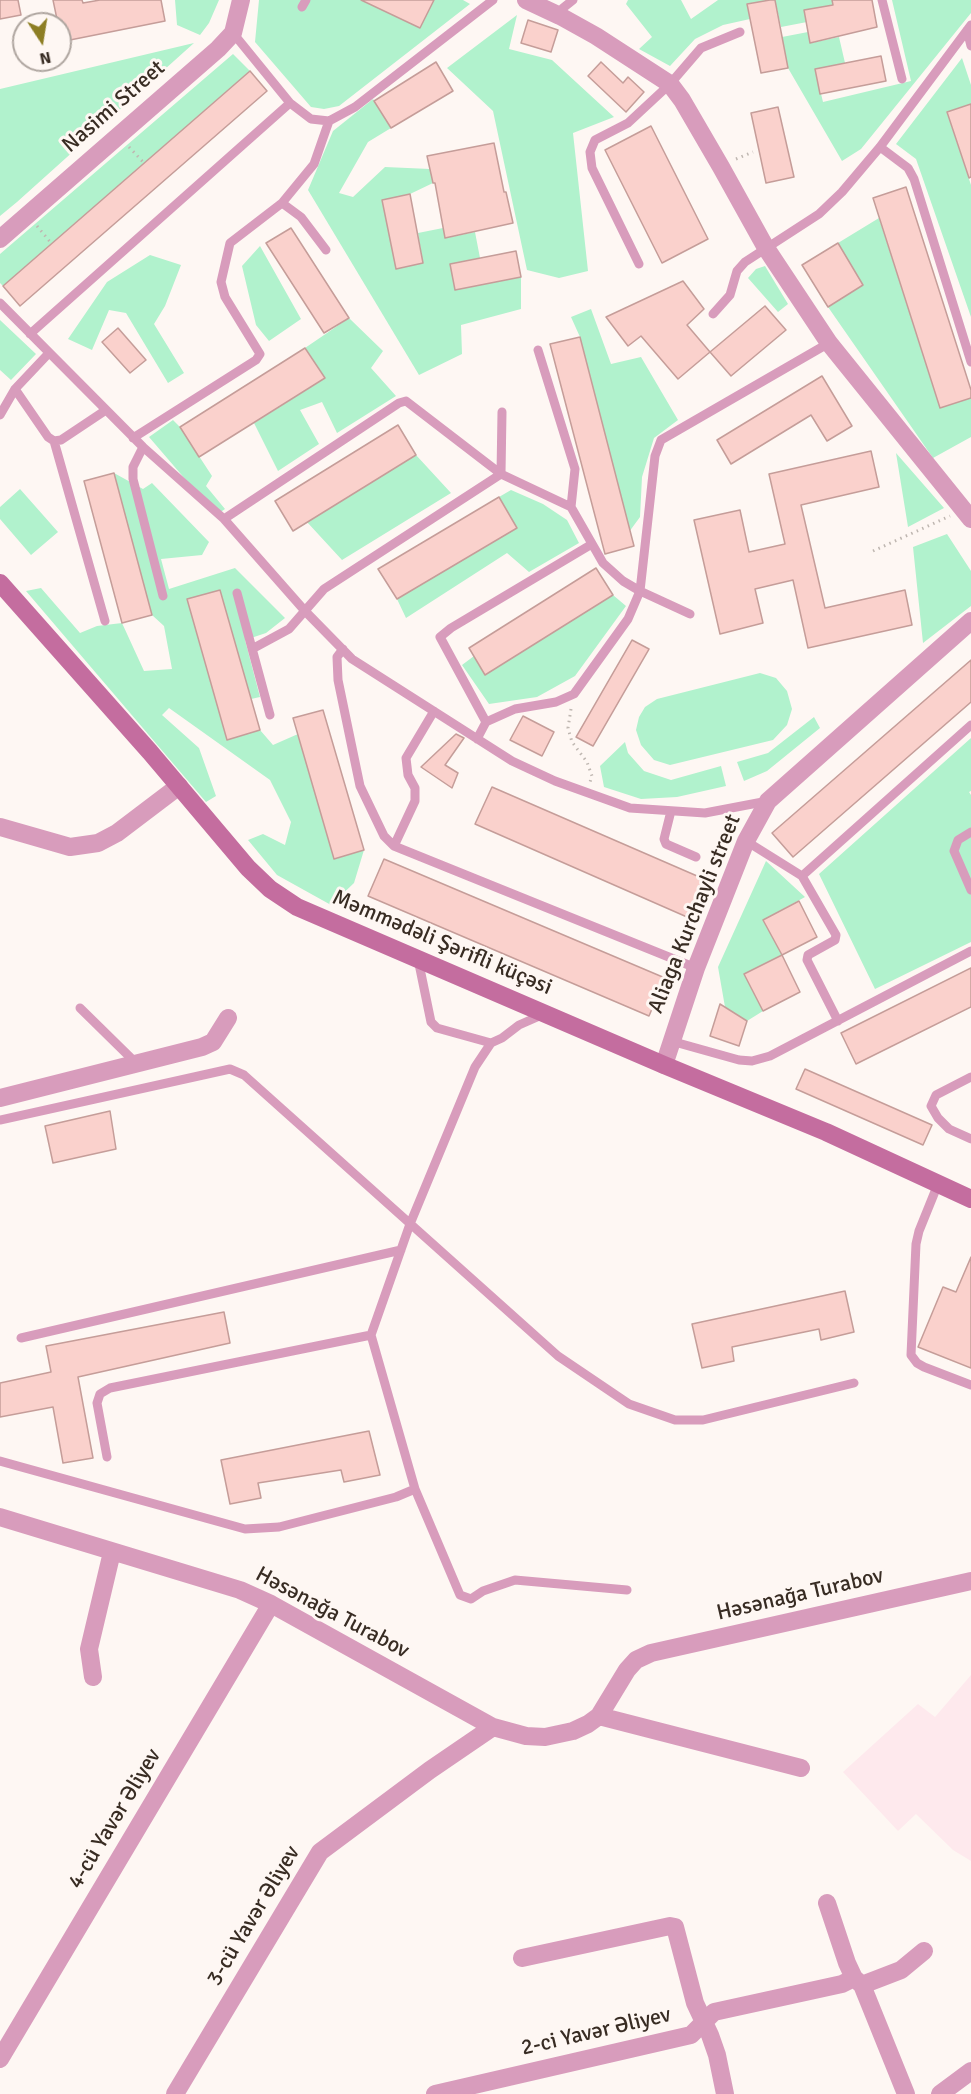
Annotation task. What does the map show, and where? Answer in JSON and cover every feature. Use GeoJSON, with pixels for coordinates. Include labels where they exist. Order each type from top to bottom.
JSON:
{"type":"FeatureCollection","features":[{"type":"Feature","properties":{"kind":"street"},"geometry":{"type":"LineString","coordinates":[[233,33],[241,0]]}},
{"type":"Feature","properties":{"kind":"street"},"geometry":{"type":"LineString","coordinates":[[526,0],[596,36],[670,84],[721,166],[766,248],[829,343],[967,515]]}},
{"type":"Feature","properties":{"kind":"street","name":"Nasimi Street"},"geometry":{"type":"LineString","coordinates":[[0,239],[218,49],[233,33]]}},
{"type":"Feature","properties":{"kind":"street","name":"Məmmədəli Şərifli küçəsi"},"geometry":{"type":"LineString","coordinates":[[0,584],[179,786],[248,868],[270,889],[297,907],[826,1132],[971,1199]]}},
{"type":"Feature","properties":{"kind":"street","name":"Aliaga Kurchayli street"},"geometry":{"type":"LineString","coordinates":[[664,1065],[696,968],[746,841],[768,801],[971,621]]}},
{"type":"Feature","properties":{"kind":"street"},"geometry":{"type":"LineString","coordinates":[[0,827],[70,847],[98,843],[117,833],[179,786]]}},
{"type":"Feature","properties":{"kind":"street"},"geometry":{"type":"LineString","coordinates":[[0,1098],[202,1047],[213,1042],[228,1018]]}},
{"type":"Feature","properties":{"kind":"street","name":"Həsənağa Turabov"},"geometry":{"type":"LineString","coordinates":[[0,1516],[240,1590],[271,1604],[493,1727],[525,1736],[545,1737],[573,1731],[588,1724],[599,1716],[627,1670],[636,1660],[651,1653],[971,1581]]}},
{"type":"Feature","properties":{"kind":"street"},"geometry":{"type":"LineString","coordinates":[[93,1677],[89,1648],[112,1552]]}},
{"type":"Feature","properties":{"kind":"street","name":"4-cü Yavər Əliyev"},"geometry":{"type":"LineString","coordinates":[[0,2059],[271,1604]]}},
{"type":"Feature","properties":{"kind":"street"},"geometry":{"type":"LineString","coordinates":[[599,1716],[801,1768]]}},
{"type":"Feature","properties":{"kind":"street","name":"3-cü Yavər Əliyev"},"geometry":{"type":"LineString","coordinates":[[175,2094],[320,1852],[430,1770],[493,1727]]}},
{"type":"Feature","properties":{"kind":"street"},"geometry":{"type":"LineString","coordinates":[[827,1903],[847,1963],[858,1981],[906,2094]]}},
{"type":"Feature","properties":{"kind":"street"},"geometry":{"type":"LineString","coordinates":[[522,1958],[670,1926],[675,1927],[695,2003],[717,2055],[726,2094]]}},
{"type":"Feature","properties":{"kind":"street","name":"2-ci Yavər Əliyev"},"geometry":{"type":"LineString","coordinates":[[435,2094],[691,2035],[718,2010],[902,1970],[924,1951]]}},
{"type":"Feature","properties":{"kind":"street"},"geometry":{"type":"LineString","coordinates":[[940,2094],[971,2072]]}},
{"type":"Feature","properties":{"kind":"lane"},"geometry":{"type":"LineString","coordinates":[[233,33],[290,103],[311,119],[329,121],[355,107],[493,0]]}},
{"type":"Feature","properties":{"kind":"lane"},"geometry":{"type":"LineString","coordinates":[[560,16],[563,8],[573,0]]}},
{"type":"Feature","properties":{"kind":"lane"},"geometry":{"type":"LineString","coordinates":[[882,0],[902,79]]}},
{"type":"Feature","properties":{"kind":"lane"},"geometry":{"type":"LineString","coordinates":[[969,27],[971,46]]}},
{"type":"Feature","properties":{"kind":"lane"},"geometry":{"type":"LineString","coordinates":[[713,314],[730,295],[737,271],[745,262],[819,214],[842,192],[880,147],[969,27]]}},
{"type":"Feature","properties":{"kind":"lane"},"geometry":{"type":"LineString","coordinates":[[639,264],[592,168],[590,152],[595,140],[628,123],[670,84],[701,48],[740,32]]}},
{"type":"Feature","properties":{"kind":"lane"},"geometry":{"type":"LineString","coordinates":[[30,334],[290,103]]}},
{"type":"Feature","properties":{"kind":"lane"},"geometry":{"type":"LineString","coordinates":[[133,438],[256,360],[260,354],[225,297],[221,282],[230,243],[282,203],[314,164],[329,121]]}},
{"type":"Feature","properties":{"kind":"lane"},"geometry":{"type":"LineString","coordinates":[[880,147],[908,168],[914,179],[970,356]]}},
{"type":"Feature","properties":{"kind":"lane"},"geometry":{"type":"LineString","coordinates":[[282,203],[301,217],[326,250]]}},
{"type":"Feature","properties":{"kind":"lane"},"geometry":{"type":"LineString","coordinates":[[0,303],[133,438],[224,519],[305,611],[352,659],[477,739],[534,771],[630,808],[705,813],[768,801]]}},
{"type":"Feature","properties":{"kind":"lane"},"geometry":{"type":"LineString","coordinates":[[477,739],[486,722],[515,709],[556,702],[574,694],[628,619],[640,591],[655,456],[661,440],[829,343]]}},
{"type":"Feature","properties":{"kind":"lane"},"geometry":{"type":"LineString","coordinates":[[538,350],[575,469],[572,507]]}},
{"type":"Feature","properties":{"kind":"lane"},"geometry":{"type":"LineString","coordinates":[[0,415],[15,389],[49,353]]}},
{"type":"Feature","properties":{"kind":"lane"},"geometry":{"type":"LineString","coordinates":[[15,389],[48,437],[54,441],[105,621]]}},
{"type":"Feature","properties":{"kind":"lane"},"geometry":{"type":"LineString","coordinates":[[224,519],[399,403],[406,401],[501,474],[572,507],[603,563],[623,581],[640,591],[690,614]]}},
{"type":"Feature","properties":{"kind":"lane"},"geometry":{"type":"LineString","coordinates":[[54,441],[61,440],[106,410]]}},
{"type":"Feature","properties":{"kind":"lane"},"geometry":{"type":"LineString","coordinates":[[501,474],[502,412]]}},
{"type":"Feature","properties":{"kind":"lane"},"geometry":{"type":"LineString","coordinates":[[143,447],[133,467],[133,479],[162,596]]}},
{"type":"Feature","properties":{"kind":"lane"},"geometry":{"type":"LineString","coordinates":[[252,649],[289,629],[324,589],[501,474]]}},
{"type":"Feature","properties":{"kind":"lane"},"geometry":{"type":"LineString","coordinates":[[486,722],[440,637],[451,628],[592,544]]}},
{"type":"Feature","properties":{"kind":"lane"},"geometry":{"type":"LineString","coordinates":[[237,593],[270,715]]}},
{"type":"Feature","properties":{"kind":"lane"},"geometry":{"type":"LineString","coordinates":[[343,649],[338,657],[338,680],[360,786],[384,836],[394,846],[696,968]]}},
{"type":"Feature","properties":{"kind":"lane"},"geometry":{"type":"LineString","coordinates":[[394,846],[415,801],[415,788],[408,775],[406,758],[434,711]]}},
{"type":"Feature","properties":{"kind":"lane"},"geometry":{"type":"LineString","coordinates":[[802,876],[971,725]]}},
{"type":"Feature","properties":{"kind":"lane"},"geometry":{"type":"LineString","coordinates":[[670,811],[664,839],[666,844],[696,857]]}},
{"type":"Feature","properties":{"kind":"lane"},"geometry":{"type":"LineString","coordinates":[[971,832],[958,840],[954,851],[971,890]]}},
{"type":"Feature","properties":{"kind":"lane"},"geometry":{"type":"LineString","coordinates":[[746,841],[802,876],[836,935],[835,940],[808,956],[807,960],[838,1021]]}},
{"type":"Feature","properties":{"kind":"lane"},"geometry":{"type":"LineString","coordinates":[[671,1041],[739,1060],[752,1061],[770,1056],[971,951]]}},
{"type":"Feature","properties":{"kind":"lane"},"geometry":{"type":"LineString","coordinates":[[418,959],[431,1022],[437,1028],[491,1043]]}},
{"type":"Feature","properties":{"kind":"lane"},"geometry":{"type":"LineString","coordinates":[[80,1008],[137,1064]]}},
{"type":"Feature","properties":{"kind":"lane"},"geometry":{"type":"LineString","coordinates":[[545,1014],[519,1025],[491,1043],[475,1067],[410,1224],[371,1335],[415,1489],[460,1595],[471,1599],[483,1591],[515,1580],[627,1590]]}},
{"type":"Feature","properties":{"kind":"lane"},"geometry":{"type":"LineString","coordinates":[[0,1120],[230,1069],[244,1075],[558,1356],[629,1404],[675,1420],[703,1420],[854,1383]]}},
{"type":"Feature","properties":{"kind":"lane"},"geometry":{"type":"LineString","coordinates":[[971,1077],[936,1095],[931,1106],[938,1118],[949,1129],[971,1139]]}},
{"type":"Feature","properties":{"kind":"lane"},"geometry":{"type":"LineString","coordinates":[[938,1184],[916,1244],[911,1355],[917,1363],[924,1367],[971,1385]]}},
{"type":"Feature","properties":{"kind":"lane"},"geometry":{"type":"LineString","coordinates":[[21,1338],[400,1250]]}},
{"type":"Feature","properties":{"kind":"lane"},"geometry":{"type":"LineString","coordinates":[[107,1457],[98,1403],[100,1395],[110,1388],[371,1335]]}},
{"type":"Feature","properties":{"kind":"lane"},"geometry":{"type":"LineString","coordinates":[[0,1461],[245,1528],[279,1527],[396,1497],[415,1489]]}},
{"type":"Feature","properties":{"kind":"path"},"geometry":{"type":"LineString","coordinates":[[127,145],[144,163]]}},
{"type":"Feature","properties":{"kind":"path"},"geometry":{"type":"LineString","coordinates":[[35,224],[51,243]]}},
{"type":"Feature","properties":{"kind":"path"},"geometry":{"type":"LineString","coordinates":[[873,551],[967,515]]}},
{"type":"Feature","properties":{"kind":"path"},"geometry":{"type":"LineString","coordinates":[[574,694],[568,728],[572,742],[587,762],[592,776],[587,793]]}},
{"type":"Feature","properties":{"kind":"shaded area"},"geometry":{"type":"Polygon","coordinates":[[[971,1675],[971,1861],[953,1850],[916,1814],[898,1831],[843,1772],[918,1704],[935,1717],[971,1675]]]}},
{"type":"Feature","properties":{"kind":"green space"},"geometry":{"type":"Polygon","coordinates":[[[175,0],[219,0],[209,23],[200,35],[177,25],[175,0]]]}},
{"type":"Feature","properties":{"kind":"green space"},"geometry":{"type":"Polygon","coordinates":[[[259,0],[463,0],[470,4],[339,106],[324,109],[311,107],[255,42],[259,0]]]}},
{"type":"Feature","properties":{"kind":"green space"},"geometry":{"type":"Polygon","coordinates":[[[628,0],[681,0],[691,19],[718,0],[770,0],[750,19],[723,25],[695,39],[670,66],[639,49],[652,37],[626,4],[628,0]]]}},
{"type":"Feature","properties":{"kind":"green space"},"geometry":{"type":"Polygon","coordinates":[[[775,0],[832,0],[833,5],[805,10],[807,22],[781,27],[775,0]]]}},
{"type":"Feature","properties":{"kind":"green space"},"geometry":{"type":"Polygon","coordinates":[[[892,0],[971,0],[971,13],[861,149],[842,161],[788,68],[782,37],[808,32],[811,43],[839,37],[845,63],[815,69],[823,102],[911,81],[892,0]]]}},
{"type":"Feature","properties":{"kind":"green space"},"geometry":{"type":"Polygon","coordinates":[[[517,15],[509,49],[552,60],[614,117],[573,133],[588,271],[559,278],[527,270],[493,111],[447,68],[517,15]]]}},
{"type":"Feature","properties":{"kind":"green space"},"geometry":{"type":"Polygon","coordinates":[[[194,43],[0,216],[0,89],[194,43]]]}},
{"type":"Feature","properties":{"kind":"green space"},"geometry":{"type":"Polygon","coordinates":[[[233,54],[250,71],[3,286],[0,283],[0,254],[233,54]]]}},
{"type":"Feature","properties":{"kind":"green space"},"geometry":{"type":"Polygon","coordinates":[[[962,58],[971,85],[971,104],[947,113],[971,185],[971,317],[916,159],[896,144],[962,58]]]}},
{"type":"Feature","properties":{"kind":"green space"},"geometry":{"type":"Polygon","coordinates":[[[373,99],[391,128],[368,142],[339,193],[353,197],[385,167],[430,169],[433,183],[410,194],[383,200],[396,269],[423,263],[418,233],[443,228],[446,238],[475,232],[480,258],[450,264],[455,289],[521,277],[521,309],[461,325],[462,354],[419,375],[308,190],[333,131],[373,99]]]}},
{"type":"Feature","properties":{"kind":"green space"},"geometry":{"type":"Polygon","coordinates":[[[879,218],[940,408],[971,398],[971,437],[933,458],[828,307],[863,285],[838,243],[879,218]]]}},
{"type":"Feature","properties":{"kind":"green space"},"geometry":{"type":"Polygon","coordinates":[[[260,246],[301,319],[269,341],[256,325],[242,266],[260,246]]]}},
{"type":"Feature","properties":{"kind":"green space"},"geometry":{"type":"Polygon","coordinates":[[[150,255],[181,265],[165,306],[154,324],[184,373],[168,383],[126,313],[109,310],[92,350],[68,339],[107,282],[150,255]]]}},
{"type":"Feature","properties":{"kind":"green space"},"geometry":{"type":"Polygon","coordinates":[[[765,266],[788,304],[778,312],[748,278],[756,269],[765,266]]]}},
{"type":"Feature","properties":{"kind":"green space"},"geometry":{"type":"Polygon","coordinates":[[[591,309],[611,364],[641,357],[678,420],[654,438],[642,477],[640,517],[629,532],[580,337],[571,317],[591,309]]]}},
{"type":"Feature","properties":{"kind":"green space"},"geometry":{"type":"Polygon","coordinates":[[[349,318],[383,351],[371,368],[396,396],[337,433],[322,402],[300,410],[319,444],[278,471],[254,423],[324,379],[305,348],[349,318]]]}},
{"type":"Feature","properties":{"kind":"green space"},"geometry":{"type":"Polygon","coordinates":[[[0,320],[36,354],[11,380],[0,370],[0,320]]]}},
{"type":"Feature","properties":{"kind":"green space"},"geometry":{"type":"Polygon","coordinates":[[[173,420],[212,476],[206,486],[225,509],[216,515],[149,437],[173,420]]]}},
{"type":"Feature","properties":{"kind":"green space"},"geometry":{"type":"Polygon","coordinates":[[[896,453],[944,508],[908,527],[896,453]]]}},
{"type":"Feature","properties":{"kind":"green space"},"geometry":{"type":"Polygon","coordinates":[[[416,455],[451,493],[342,560],[307,522],[416,455]]]}},
{"type":"Feature","properties":{"kind":"green space"},"geometry":{"type":"Polygon","coordinates":[[[114,473],[143,489],[152,483],[209,542],[202,555],[161,559],[169,589],[235,568],[285,618],[266,633],[245,640],[260,697],[251,699],[220,590],[187,599],[228,739],[260,730],[273,745],[298,734],[335,859],[364,850],[354,883],[331,905],[277,875],[248,840],[263,834],[285,845],[291,822],[270,780],[169,708],[162,715],[199,748],[216,796],[206,802],[26,591],[41,588],[80,633],[97,626],[122,623],[144,671],[172,669],[164,626],[152,615],[114,473]]]}},
{"type":"Feature","properties":{"kind":"green space"},"geometry":{"type":"Polygon","coordinates":[[[20,489],[58,532],[31,555],[0,519],[0,507],[20,489]]]}},
{"type":"Feature","properties":{"kind":"green space"},"geometry":{"type":"Polygon","coordinates":[[[511,490],[543,504],[567,520],[579,543],[529,572],[507,553],[406,618],[397,599],[517,528],[499,497],[511,490]]]}},
{"type":"Feature","properties":{"kind":"green space"},"geometry":{"type":"Polygon","coordinates":[[[947,534],[971,571],[971,606],[923,643],[913,547],[947,534]]]}},
{"type":"Feature","properties":{"kind":"green space"},"geometry":{"type":"Polygon","coordinates":[[[613,595],[626,606],[575,676],[537,697],[489,704],[462,665],[474,656],[486,674],[613,595]]]}},
{"type":"Feature","properties":{"kind":"green space"},"geometry":{"type":"Polygon","coordinates":[[[760,673],[776,678],[787,691],[792,709],[787,725],[773,740],[670,765],[654,760],[641,745],[636,730],[639,717],[645,707],[657,699],[760,673]]]}},
{"type":"Feature","properties":{"kind":"green space"},"geometry":{"type":"Polygon","coordinates":[[[814,717],[820,728],[767,771],[744,781],[737,762],[768,753],[814,717]]]}},
{"type":"Feature","properties":{"kind":"green space"},"geometry":{"type":"Polygon","coordinates":[[[971,738],[971,791],[969,792],[971,795],[971,942],[875,989],[819,874],[971,738]]]}},
{"type":"Feature","properties":{"kind":"green space"},"geometry":{"type":"Polygon","coordinates":[[[625,742],[628,753],[644,771],[671,780],[721,766],[726,786],[677,797],[641,799],[604,787],[600,766],[625,742]]]}},
{"type":"Feature","properties":{"kind":"green space"},"geometry":{"type":"Polygon","coordinates":[[[766,861],[805,897],[763,920],[782,955],[744,974],[763,1011],[747,1021],[725,1007],[718,967],[766,861]]]}},
{"type":"Feature","properties":{"kind":"building"},"geometry":{"type":"Polygon","coordinates":[[[0,0],[18,0],[20,12],[12,12],[12,17],[0,19],[0,0]]]}},
{"type":"Feature","properties":{"kind":"building"},"geometry":{"type":"Polygon","coordinates":[[[53,0],[82,0],[83,3],[100,0],[161,0],[165,21],[72,40],[72,12],[56,12],[53,0]]]}},
{"type":"Feature","properties":{"kind":"building"},"geometry":{"type":"Polygon","coordinates":[[[361,0],[434,0],[420,28],[361,0]]]}},
{"type":"Feature","properties":{"kind":"building"},"geometry":{"type":"Polygon","coordinates":[[[775,0],[788,68],[761,73],[747,4],[775,0]]]}},
{"type":"Feature","properties":{"kind":"building"},"geometry":{"type":"Polygon","coordinates":[[[832,0],[872,0],[877,27],[810,43],[804,10],[833,5],[832,0]]]}},
{"type":"Feature","properties":{"kind":"building"},"geometry":{"type":"Polygon","coordinates":[[[528,20],[558,30],[551,52],[521,43],[528,20]]]}},
{"type":"Feature","properties":{"kind":"building"},"geometry":{"type":"Polygon","coordinates":[[[881,56],[886,81],[820,94],[815,69],[881,56]]]}},
{"type":"Feature","properties":{"kind":"building"},"geometry":{"type":"Polygon","coordinates":[[[436,62],[453,91],[391,128],[374,101],[436,62]]]}},
{"type":"Feature","properties":{"kind":"building"},"geometry":{"type":"Polygon","coordinates":[[[601,62],[623,83],[628,77],[644,92],[626,112],[588,76],[601,62]]]}},
{"type":"Feature","properties":{"kind":"building"},"geometry":{"type":"Polygon","coordinates":[[[250,71],[267,91],[20,306],[3,286],[250,71]]]}},
{"type":"Feature","properties":{"kind":"building"},"geometry":{"type":"Polygon","coordinates":[[[971,104],[971,177],[969,178],[947,112],[971,104]]]}},
{"type":"Feature","properties":{"kind":"building"},"geometry":{"type":"Polygon","coordinates":[[[778,107],[794,177],[766,183],[751,113],[778,107]]]}},
{"type":"Feature","properties":{"kind":"building"},"geometry":{"type":"Polygon","coordinates":[[[651,126],[708,239],[662,263],[605,150],[651,126]]]}},
{"type":"Feature","properties":{"kind":"building"},"geometry":{"type":"Polygon","coordinates":[[[494,143],[513,223],[445,238],[435,183],[433,183],[427,156],[494,143]]]}},
{"type":"Feature","properties":{"kind":"building"},"geometry":{"type":"Polygon","coordinates":[[[906,187],[971,390],[971,398],[940,408],[873,198],[906,187]]]}},
{"type":"Feature","properties":{"kind":"building"},"geometry":{"type":"Polygon","coordinates":[[[410,194],[423,263],[396,269],[382,200],[410,194]]]}},
{"type":"Feature","properties":{"kind":"building"},"geometry":{"type":"Polygon","coordinates":[[[291,228],[349,318],[324,333],[266,243],[291,228]]]}},
{"type":"Feature","properties":{"kind":"building"},"geometry":{"type":"Polygon","coordinates":[[[838,243],[863,285],[828,307],[802,265],[838,243]]]}},
{"type":"Feature","properties":{"kind":"building"},"geometry":{"type":"Polygon","coordinates":[[[516,251],[521,277],[455,290],[450,264],[516,251]]]}},
{"type":"Feature","properties":{"kind":"building"},"geometry":{"type":"Polygon","coordinates":[[[683,281],[704,309],[687,325],[710,352],[678,379],[641,336],[628,346],[606,317],[683,281]]]}},
{"type":"Feature","properties":{"kind":"building"},"geometry":{"type":"Polygon","coordinates":[[[765,306],[786,330],[731,376],[710,352],[765,306]]]}},
{"type":"Feature","properties":{"kind":"building"},"geometry":{"type":"Polygon","coordinates":[[[118,328],[146,360],[130,373],[102,342],[118,328]]]}},
{"type":"Feature","properties":{"kind":"building"},"geometry":{"type":"Polygon","coordinates":[[[580,337],[634,546],[605,554],[550,344],[580,337]]]}},
{"type":"Feature","properties":{"kind":"building"},"geometry":{"type":"Polygon","coordinates":[[[305,348],[325,378],[199,457],[180,427],[305,348]]]}},
{"type":"Feature","properties":{"kind":"building"},"geometry":{"type":"Polygon","coordinates":[[[822,376],[852,426],[827,441],[811,415],[731,464],[717,440],[822,376]]]}},
{"type":"Feature","properties":{"kind":"building"},"geometry":{"type":"Polygon","coordinates":[[[398,425],[416,455],[293,531],[275,501],[398,425]]]}},
{"type":"Feature","properties":{"kind":"building"},"geometry":{"type":"Polygon","coordinates":[[[871,451],[879,487],[801,505],[825,608],[905,590],[912,625],[808,648],[793,580],[755,589],[763,623],[720,634],[694,520],[740,510],[749,552],[785,544],[769,474],[871,451]]]}},
{"type":"Feature","properties":{"kind":"building"},"geometry":{"type":"Polygon","coordinates":[[[114,473],[152,615],[122,623],[84,481],[114,473]]]}},
{"type":"Feature","properties":{"kind":"building"},"geometry":{"type":"Polygon","coordinates":[[[499,497],[517,528],[397,599],[378,569],[499,497]]]}},
{"type":"Feature","properties":{"kind":"building"},"geometry":{"type":"Polygon","coordinates":[[[596,568],[613,595],[485,675],[469,648],[596,568]]]}},
{"type":"Feature","properties":{"kind":"building"},"geometry":{"type":"Polygon","coordinates":[[[220,590],[260,730],[227,740],[187,599],[220,590]]]}},
{"type":"Feature","properties":{"kind":"building"},"geometry":{"type":"Polygon","coordinates":[[[632,640],[649,649],[593,746],[576,737],[632,640]]]}},
{"type":"Feature","properties":{"kind":"building"},"geometry":{"type":"Polygon","coordinates":[[[971,660],[971,702],[793,857],[772,833],[971,660]]]}},
{"type":"Feature","properties":{"kind":"building"},"geometry":{"type":"Polygon","coordinates":[[[323,710],[364,850],[334,859],[293,718],[323,710]]]}},
{"type":"Feature","properties":{"kind":"building"},"geometry":{"type":"Polygon","coordinates":[[[523,716],[554,732],[542,756],[510,740],[523,716]]]}},
{"type":"Feature","properties":{"kind":"building"},"geometry":{"type":"Polygon","coordinates":[[[456,734],[464,738],[445,765],[458,773],[452,788],[421,767],[456,734]]]}},
{"type":"Feature","properties":{"kind":"building"},"geometry":{"type":"Polygon","coordinates":[[[492,787],[704,879],[687,917],[475,824],[492,787]]]}},
{"type":"Feature","properties":{"kind":"building"},"geometry":{"type":"Polygon","coordinates":[[[384,859],[665,978],[649,1016],[368,896],[384,859]]]}},
{"type":"Feature","properties":{"kind":"building"},"geometry":{"type":"Polygon","coordinates":[[[799,901],[817,937],[782,955],[763,920],[799,901]]]}},
{"type":"Feature","properties":{"kind":"building"},"geometry":{"type":"Polygon","coordinates":[[[782,955],[800,992],[763,1011],[744,974],[782,955]]]}},
{"type":"Feature","properties":{"kind":"building"},"geometry":{"type":"Polygon","coordinates":[[[971,968],[971,1007],[856,1064],[841,1033],[971,968]]]}},
{"type":"Feature","properties":{"kind":"building"},"geometry":{"type":"Polygon","coordinates":[[[720,1004],[747,1021],[739,1046],[710,1036],[720,1004]]]}},
{"type":"Feature","properties":{"kind":"building"},"geometry":{"type":"Polygon","coordinates":[[[805,1069],[932,1125],[923,1145],[796,1089],[805,1069]]]}},
{"type":"Feature","properties":{"kind":"building"},"geometry":{"type":"Polygon","coordinates":[[[110,1111],[116,1149],[53,1163],[45,1126],[110,1111]]]}},
{"type":"Feature","properties":{"kind":"building"},"geometry":{"type":"Polygon","coordinates":[[[971,1257],[971,1368],[918,1347],[943,1287],[956,1292],[971,1257]]]}},
{"type":"Feature","properties":{"kind":"building"},"geometry":{"type":"Polygon","coordinates":[[[845,1291],[854,1332],[821,1340],[819,1329],[732,1347],[734,1361],[702,1368],[692,1324],[845,1291]]]}},
{"type":"Feature","properties":{"kind":"building"},"geometry":{"type":"Polygon","coordinates":[[[224,1312],[230,1343],[78,1377],[93,1458],[63,1463],[53,1407],[0,1417],[0,1383],[51,1372],[46,1346],[224,1312]]]}},
{"type":"Feature","properties":{"kind":"building"},"geometry":{"type":"Polygon","coordinates":[[[369,1431],[380,1475],[344,1482],[341,1470],[258,1483],[261,1498],[230,1504],[221,1460],[369,1431]]]}}]}
